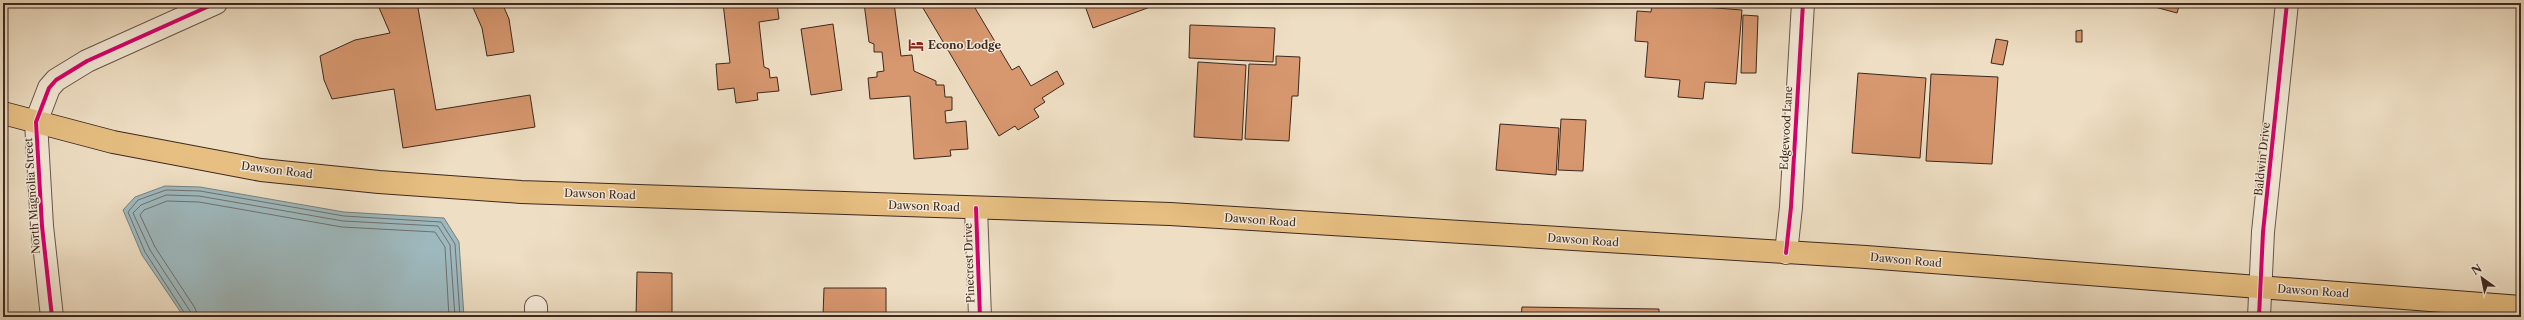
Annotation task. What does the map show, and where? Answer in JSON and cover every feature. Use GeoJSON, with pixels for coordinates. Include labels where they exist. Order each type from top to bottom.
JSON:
{"type":"FeatureCollection","features":[{"type":"Feature","properties":{"kind":"main road","name":"Dawson Road"},"geometry":{"type":"LineString","coordinates":[[3,113],[113,142],[261,170],[378,182],[521,192],[1170,214],[1866,257],[2260,288],[2435,299],[2521,307]]}},
{"type":"Feature","properties":{"kind":"street"},"geometry":{"type":"LineString","coordinates":[[36,122],[49,88],[56,80],[87,61],[216,3]]}},
{"type":"Feature","properties":{"kind":"street","name":"Edgewood Lane"},"geometry":{"type":"LineString","coordinates":[[1786,253],[1791,207],[1802,3]]}},
{"type":"Feature","properties":{"kind":"street","name":"Baldwin Drive"},"geometry":{"type":"LineString","coordinates":[[2259,317],[2260,288],[2287,3]]}},
{"type":"Feature","properties":{"kind":"street","name":"North Magnolia Street"},"geometry":{"type":"LineString","coordinates":[[36,122],[42,226],[52,317]]}},
{"type":"Feature","properties":{"kind":"street","name":"Pinecrest Drive"},"geometry":{"type":"LineString","coordinates":[[976,208],[980,317]]}},
{"type":"Feature","properties":{"kind":"water"},"geometry":{"type":"Polygon","coordinates":[[[165,186],[200,187],[344,212],[444,218],[459,242],[464,317],[184,317],[142,255],[123,210],[135,197],[165,186]]]}},
{"type":"Feature","properties":{"kind":"building"},"geometry":{"type":"Polygon","coordinates":[[[377,3],[431,3],[418,8],[436,110],[530,95],[535,127],[403,148],[394,89],[332,99],[324,80],[320,56],[355,40],[390,33],[377,3]]]}},
{"type":"Feature","properties":{"kind":"building"},"geometry":{"type":"Polygon","coordinates":[[[471,3],[502,3],[509,19],[514,52],[487,56],[482,28],[471,3]]]}},
{"type":"Feature","properties":{"kind":"building"},"geometry":{"type":"Polygon","coordinates":[[[723,3],[777,3],[779,19],[759,22],[764,67],[769,69],[770,78],[777,77],[779,91],[757,93],[758,100],[736,103],[734,88],[718,90],[716,64],[730,63],[723,3]]]}},
{"type":"Feature","properties":{"kind":"building"},"geometry":{"type":"Polygon","coordinates":[[[808,3],[819,3],[810,7],[808,3]]]}},
{"type":"Feature","properties":{"kind":"building"},"geometry":{"type":"Polygon","coordinates":[[[864,3],[894,3],[901,56],[912,55],[914,71],[936,81],[936,85],[944,85],[945,97],[952,97],[952,110],[945,111],[946,123],[966,121],[968,149],[950,150],[951,156],[914,159],[910,96],[870,99],[868,78],[877,77],[877,72],[884,71],[882,52],[874,52],[874,44],[869,42],[864,3]]]}},
{"type":"Feature","properties":{"kind":"building"},"geometry":{"type":"Polygon","coordinates":[[[920,3],[972,3],[1012,70],[1019,66],[1031,86],[1057,71],[1064,84],[1042,98],[1045,102],[1034,109],[1039,117],[1018,130],[1015,126],[999,136],[920,3]]]}},
{"type":"Feature","properties":{"kind":"building"},"geometry":{"type":"Polygon","coordinates":[[[1084,3],[1161,3],[1093,28],[1084,3]]]}},
{"type":"Feature","properties":{"kind":"building"},"geometry":{"type":"Polygon","coordinates":[[[1652,3],[1742,10],[1736,84],[1705,82],[1703,99],[1678,97],[1680,80],[1645,77],[1648,42],[1635,41],[1637,11],[1651,12],[1652,3]]]}},
{"type":"Feature","properties":{"kind":"building"},"geometry":{"type":"Polygon","coordinates":[[[2140,3],[2180,3],[2177,13],[2140,3]]]}},
{"type":"Feature","properties":{"kind":"building"},"geometry":{"type":"Polygon","coordinates":[[[1743,15],[1758,16],[1756,73],[1741,73],[1743,15]]]}},
{"type":"Feature","properties":{"kind":"building"},"geometry":{"type":"Polygon","coordinates":[[[833,24],[842,90],[811,95],[801,29],[833,24]]]}},
{"type":"Feature","properties":{"kind":"building"},"geometry":{"type":"Polygon","coordinates":[[[1190,25],[1275,28],[1273,62],[1189,58],[1190,25]]]}},
{"type":"Feature","properties":{"kind":"building"},"geometry":{"type":"Polygon","coordinates":[[[2082,30],[2082,42],[2076,42],[2076,31],[2082,30]]]}},
{"type":"Feature","properties":{"kind":"building"},"geometry":{"type":"Polygon","coordinates":[[[1996,39],[2008,41],[2003,65],[1991,63],[1996,39]]]}},
{"type":"Feature","properties":{"kind":"building"},"geometry":{"type":"Polygon","coordinates":[[[1276,56],[1300,57],[1298,96],[1292,96],[1289,141],[1245,139],[1249,64],[1276,65],[1276,56]]]}},
{"type":"Feature","properties":{"kind":"building"},"geometry":{"type":"Polygon","coordinates":[[[1198,62],[1246,65],[1242,140],[1194,137],[1198,62]]]}},
{"type":"Feature","properties":{"kind":"building"},"geometry":{"type":"Polygon","coordinates":[[[1858,73],[1926,78],[1920,158],[1852,153],[1858,73]]]}},
{"type":"Feature","properties":{"kind":"building"},"geometry":{"type":"Polygon","coordinates":[[[1931,74],[1998,77],[1992,164],[1926,161],[1931,74]]]}},
{"type":"Feature","properties":{"kind":"building"},"geometry":{"type":"Polygon","coordinates":[[[1561,119],[1586,120],[1583,171],[1558,170],[1561,119]]]}},
{"type":"Feature","properties":{"kind":"building"},"geometry":{"type":"Polygon","coordinates":[[[1500,124],[1559,128],[1556,175],[1496,170],[1500,124]]]}},
{"type":"Feature","properties":{"kind":"building"},"geometry":{"type":"Polygon","coordinates":[[[637,272],[672,273],[672,317],[636,317],[637,272]]]}},
{"type":"Feature","properties":{"kind":"building"},"geometry":{"type":"Polygon","coordinates":[[[824,288],[886,288],[886,317],[823,316],[824,288]]]}},
{"type":"Feature","properties":{"kind":"building"},"geometry":{"type":"Polygon","coordinates":[[[1522,307],[1659,309],[1659,317],[1521,317],[1522,307]]]}},
{"type":"Feature","properties":{"kind":"cycle path"},"geometry":{"type":"LineString","coordinates":[[52,317],[42,226],[36,122],[49,88],[56,80],[87,61],[216,3]]}},
{"type":"Feature","properties":{"kind":"cycle path"},"geometry":{"type":"LineString","coordinates":[[1786,253],[1791,207],[1803,3]]}},
{"type":"Feature","properties":{"kind":"cycle path"},"geometry":{"type":"LineString","coordinates":[[2259,317],[2263,232],[2287,3]]}},
{"type":"Feature","properties":{"kind":"cycle path"},"geometry":{"type":"LineString","coordinates":[[976,208],[980,317]]}},
{"type":"Feature","properties":{"kind":"place","name":"Econo Lodge"},"geometry":{"type":"Point","coordinates":[916,45]}}]}
